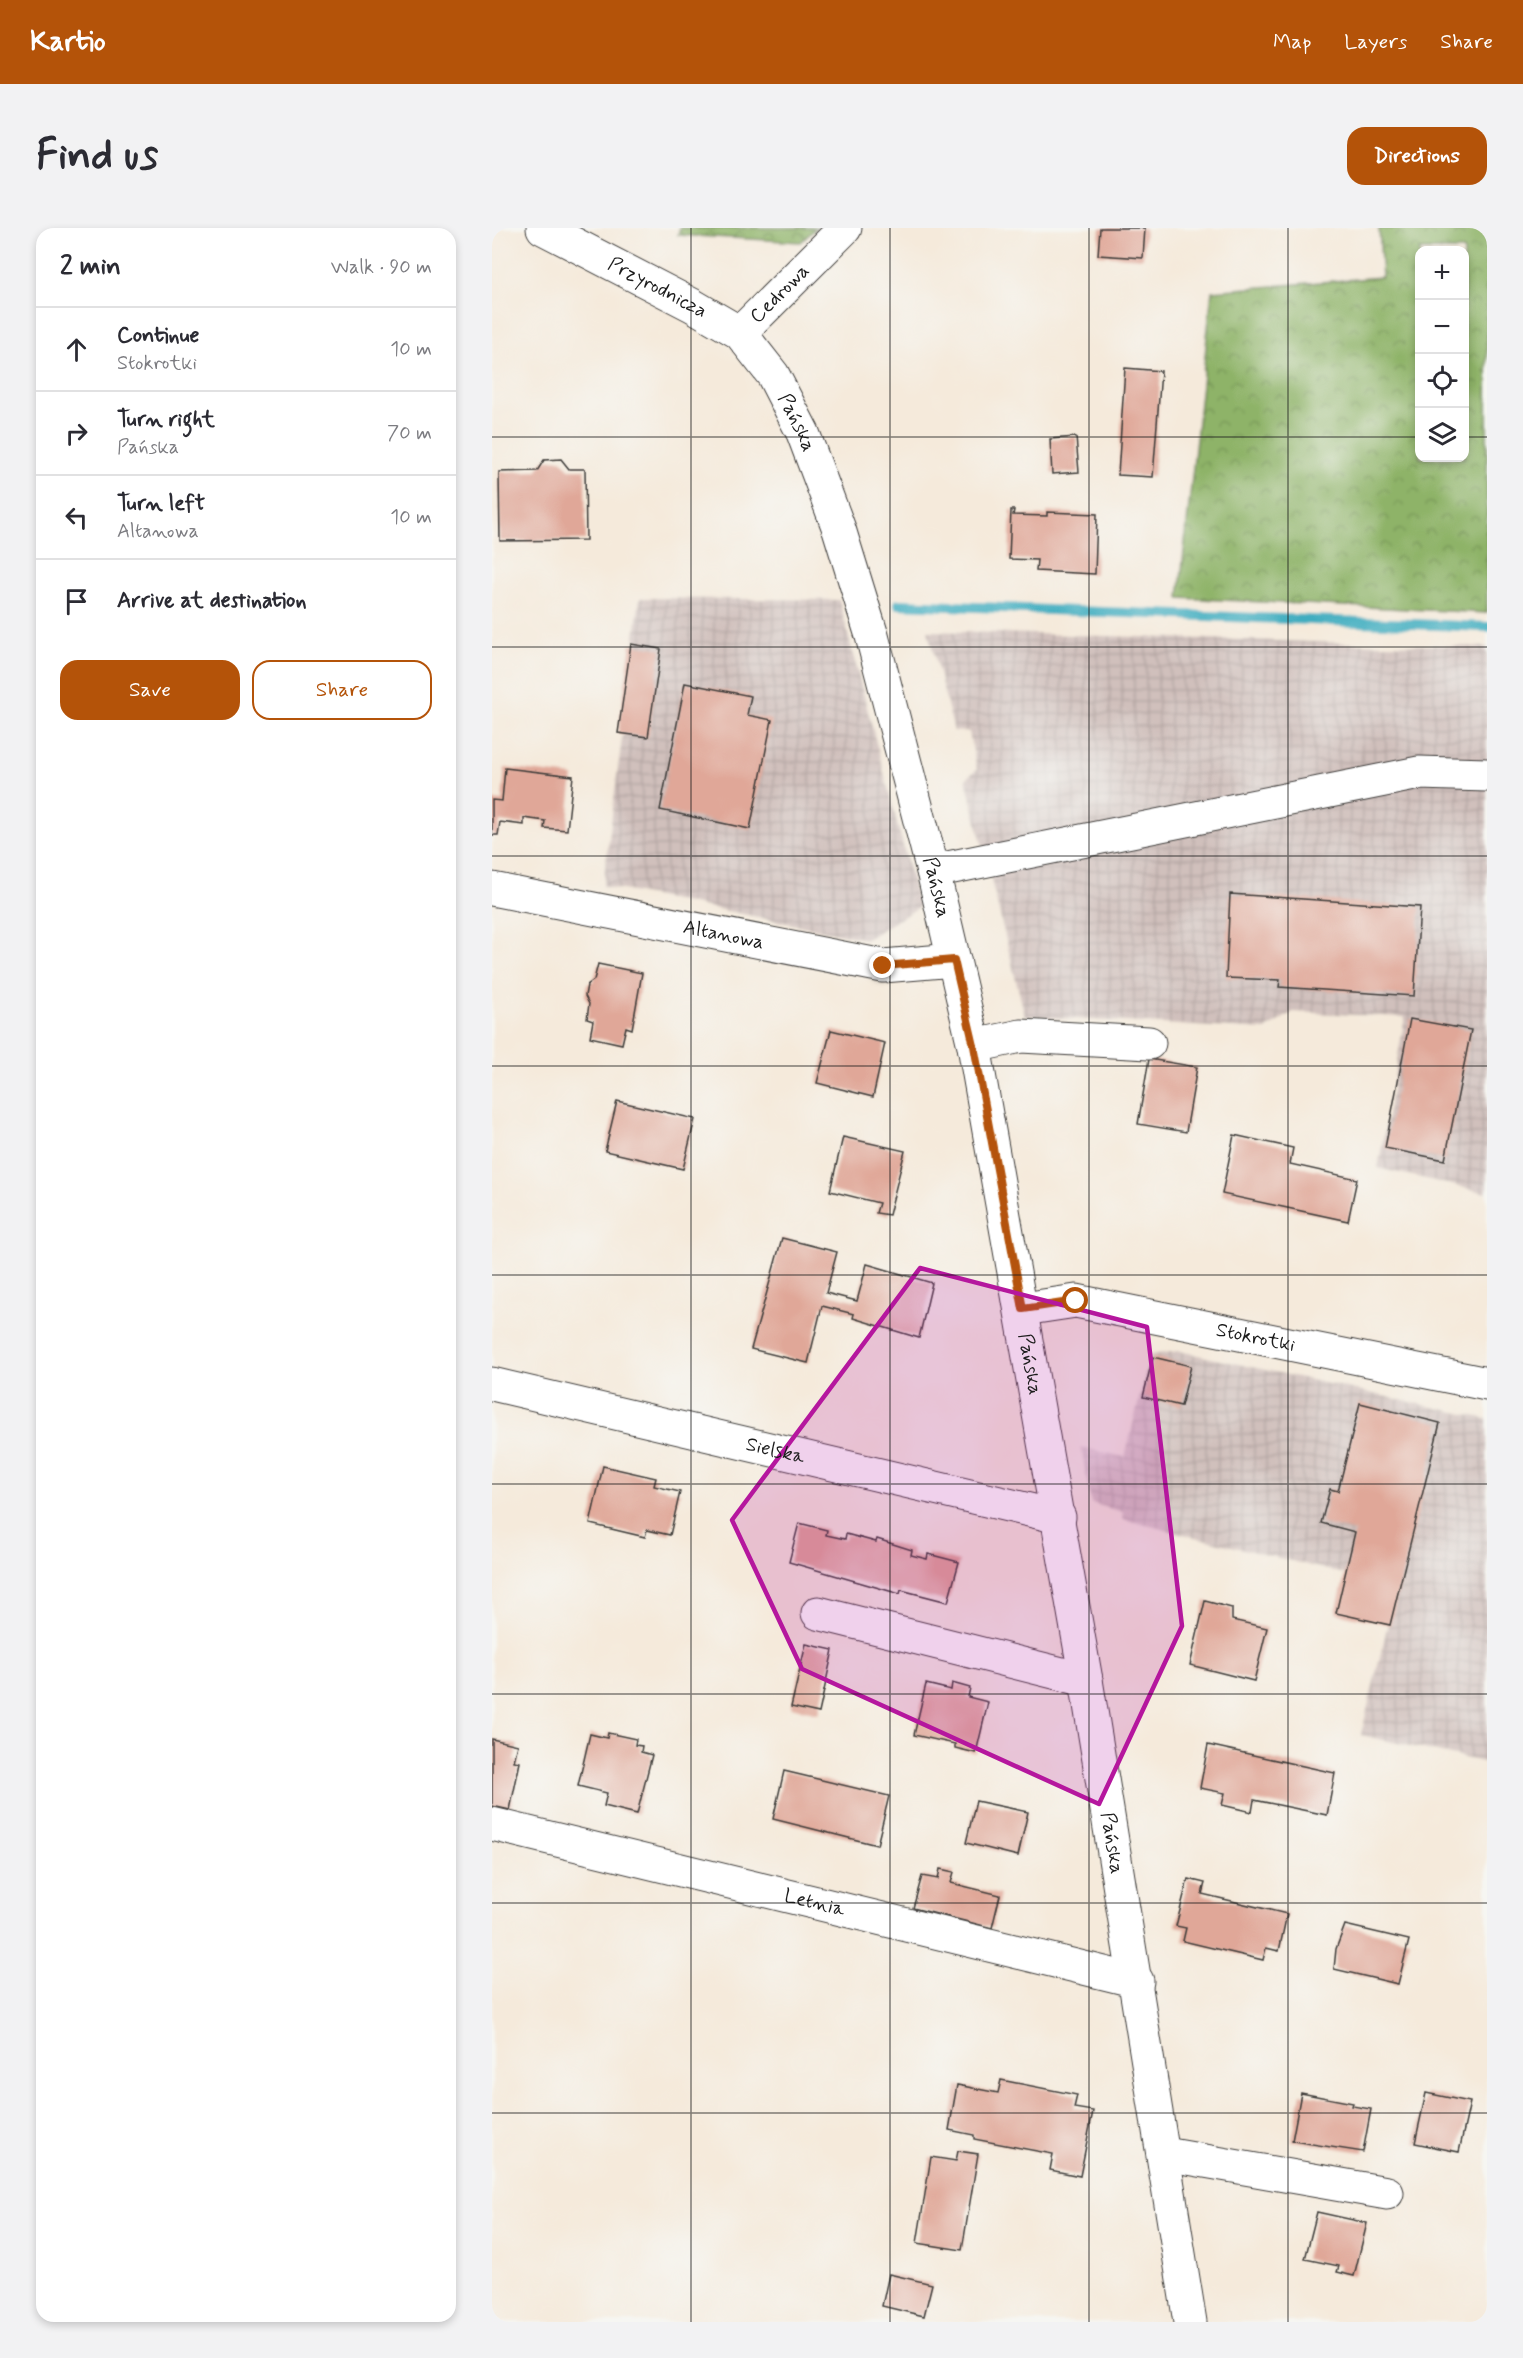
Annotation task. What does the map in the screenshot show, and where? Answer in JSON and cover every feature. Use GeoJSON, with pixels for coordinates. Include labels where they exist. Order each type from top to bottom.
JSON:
{"type":"FeatureCollection","features":[{"type":"Feature","properties":{"kind":"street","name":"Przyrodnicza"},"geometry":{"type":"LineString","coordinates":[[543,228],[692,305],[740,333]]}},
{"type":"Feature","properties":{"kind":"street","name":"Cedrowa"},"geometry":{"type":"LineString","coordinates":[[740,333],[844,228]]}},
{"type":"Feature","properties":{"kind":"street","name":"Pańska"},"geometry":{"type":"LineString","coordinates":[[740,333],[773,375],[803,433],[839,529],[872,636],[933,871],[974,1046],[1059,1517],[1137,1981],[1190,2322]]}},
{"type":"Feature","properties":{"kind":"street"},"geometry":{"type":"LineString","coordinates":[[933,871],[1419,773],[1487,775]]}},
{"type":"Feature","properties":{"kind":"street","name":"Altanowa"},"geometry":{"type":"LineString","coordinates":[[492,889],[883,966],[954,960]]}},
{"type":"Feature","properties":{"kind":"street"},"geometry":{"type":"LineString","coordinates":[[974,1046],[1021,1036],[1149,1043]]}},
{"type":"Feature","properties":{"kind":"street","name":"Stokrotki"},"geometry":{"type":"LineString","coordinates":[[1023,1309],[1076,1301],[1487,1384]]}},
{"type":"Feature","properties":{"kind":"street","name":"Sielska"},"geometry":{"type":"LineString","coordinates":[[492,1384],[1059,1517]]}},
{"type":"Feature","properties":{"kind":"street"},"geometry":{"type":"LineString","coordinates":[[818,1613],[1086,1680]]}},
{"type":"Feature","properties":{"kind":"street","name":"Letnia"},"geometry":{"type":"LineString","coordinates":[[492,1824],[1137,1981]]}},
{"type":"Feature","properties":{"kind":"street"},"geometry":{"type":"LineString","coordinates":[[1165,2154],[1387,2193]]}},
{"type":"Feature","properties":{"kind":"highlighted area"},"geometry":{"type":"Polygon","coordinates":[[[920,1268],[1147,1327],[1182,1626],[1099,1804],[802,1669],[732,1520],[920,1268]]]}},
{"type":"Feature","properties":{"kind":"shaded area"},"geometry":{"type":"Polygon","coordinates":[[[640,598],[839,600],[919,907],[866,939],[603,886],[640,598]]]}},
{"type":"Feature","properties":{"kind":"shaded area"},"geometry":{"type":"Polygon","coordinates":[[[928,631],[1487,647],[1487,1193],[1378,1168],[1405,1017],[1293,1012],[1265,1030],[1025,1016],[966,779],[977,769],[969,732],[954,731],[928,631]]]}},
{"type":"Feature","properties":{"kind":"shaded area"},"geometry":{"type":"Polygon","coordinates":[[[1179,1351],[1487,1419],[1487,1763],[1361,1735],[1397,1587],[1122,1519],[1123,1512],[1091,1503],[1081,1447],[1125,1457],[1150,1355],[1179,1351]]]}},
{"type":"Feature","properties":{"kind":"green space"},"geometry":{"type":"Polygon","coordinates":[[[680,228],[816,228],[801,242],[678,235],[680,228]]]}},
{"type":"Feature","properties":{"kind":"green space"},"geometry":{"type":"Polygon","coordinates":[[[1379,228],[1487,228],[1487,613],[1179,598],[1212,291],[1382,277],[1379,228]]]}},
{"type":"Feature","properties":{"kind":"building"},"geometry":{"type":"Polygon","coordinates":[[[1100,228],[1145,228],[1143,258],[1098,255],[1100,228]]]}},
{"type":"Feature","properties":{"kind":"building"},"geometry":{"type":"Polygon","coordinates":[[[1125,368],[1161,371],[1153,477],[1118,475],[1125,368]]]}},
{"type":"Feature","properties":{"kind":"building"},"geometry":{"type":"Polygon","coordinates":[[[1076,437],[1079,472],[1052,474],[1050,439],[1076,437]]]}},
{"type":"Feature","properties":{"kind":"building"},"geometry":{"type":"Polygon","coordinates":[[[561,459],[569,469],[585,469],[586,540],[500,541],[499,472],[537,471],[544,460],[561,459]]]}},
{"type":"Feature","properties":{"kind":"building"},"geometry":{"type":"Polygon","coordinates":[[[1011,510],[1014,510],[1013,515],[1047,516],[1047,512],[1097,514],[1095,574],[1036,571],[1037,560],[1009,559],[1011,510]]]}},
{"type":"Feature","properties":{"kind":"building"},"geometry":{"type":"Polygon","coordinates":[[[631,644],[661,649],[648,737],[618,733],[631,644]]]}},
{"type":"Feature","properties":{"kind":"building"},"geometry":{"type":"Polygon","coordinates":[[[685,683],[751,696],[747,715],[772,720],[750,829],[660,810],[685,683]]]}},
{"type":"Feature","properties":{"kind":"building"},"geometry":{"type":"Polygon","coordinates":[[[505,768],[573,776],[567,830],[544,828],[545,821],[524,818],[524,825],[500,822],[498,835],[492,835],[492,800],[502,801],[505,768]]]}},
{"type":"Feature","properties":{"kind":"building"},"geometry":{"type":"Polygon","coordinates":[[[1230,894],[1420,907],[1414,996],[1279,987],[1280,980],[1226,978],[1230,894]]]}},
{"type":"Feature","properties":{"kind":"building"},"geometry":{"type":"Polygon","coordinates":[[[598,964],[642,973],[632,1029],[626,1027],[622,1044],[590,1037],[593,1021],[587,1019],[589,1004],[585,996],[587,985],[594,980],[598,964]]]}},
{"type":"Feature","properties":{"kind":"building"},"geometry":{"type":"Polygon","coordinates":[[[1410,1019],[1471,1030],[1445,1160],[1385,1148],[1410,1019]]]}},
{"type":"Feature","properties":{"kind":"building"},"geometry":{"type":"Polygon","coordinates":[[[831,1030],[885,1043],[873,1097],[817,1083],[831,1030]]]}},
{"type":"Feature","properties":{"kind":"building"},"geometry":{"type":"Polygon","coordinates":[[[1149,1059],[1197,1067],[1186,1132],[1138,1124],[1149,1059]]]}},
{"type":"Feature","properties":{"kind":"building"},"geometry":{"type":"Polygon","coordinates":[[[617,1101],[695,1119],[683,1169],[605,1151],[617,1101]]]}},
{"type":"Feature","properties":{"kind":"building"},"geometry":{"type":"Polygon","coordinates":[[[1234,1135],[1293,1148],[1290,1164],[1357,1179],[1348,1221],[1222,1194],[1234,1135]]]}},
{"type":"Feature","properties":{"kind":"building"},"geometry":{"type":"Polygon","coordinates":[[[843,1137],[905,1151],[889,1215],[876,1213],[879,1203],[830,1191],[843,1137]]]}},
{"type":"Feature","properties":{"kind":"building"},"geometry":{"type":"Polygon","coordinates":[[[782,1238],[837,1252],[826,1293],[857,1301],[867,1264],[932,1283],[919,1338],[853,1318],[854,1314],[822,1306],[808,1363],[751,1349],[782,1238]]]}},
{"type":"Feature","properties":{"kind":"building"},"geometry":{"type":"Polygon","coordinates":[[[1153,1357],[1191,1366],[1181,1406],[1143,1397],[1153,1357]]]}},
{"type":"Feature","properties":{"kind":"building"},"geometry":{"type":"Polygon","coordinates":[[[1360,1403],[1440,1423],[1390,1625],[1336,1613],[1355,1532],[1321,1523],[1330,1489],[1338,1491],[1360,1403]]]}},
{"type":"Feature","properties":{"kind":"building"},"geometry":{"type":"Polygon","coordinates":[[[603,1466],[656,1478],[654,1486],[680,1492],[670,1535],[647,1530],[645,1537],[590,1524],[603,1466]]]}},
{"type":"Feature","properties":{"kind":"building"},"geometry":{"type":"Polygon","coordinates":[[[799,1523],[827,1530],[826,1535],[845,1539],[846,1534],[876,1542],[877,1539],[912,1550],[911,1555],[927,1559],[928,1554],[959,1562],[948,1602],[901,1590],[900,1594],[789,1562],[799,1523]]]}},
{"type":"Feature","properties":{"kind":"building"},"geometry":{"type":"Polygon","coordinates":[[[1205,1601],[1232,1608],[1232,1620],[1267,1628],[1254,1681],[1190,1665],[1205,1601]]]}},
{"type":"Feature","properties":{"kind":"building"},"geometry":{"type":"Polygon","coordinates":[[[806,1644],[833,1650],[819,1713],[791,1707],[806,1644]]]}},
{"type":"Feature","properties":{"kind":"building"},"geometry":{"type":"Polygon","coordinates":[[[952,1683],[970,1688],[968,1697],[988,1702],[976,1753],[955,1748],[955,1744],[914,1735],[926,1684],[951,1690],[952,1683]]]}},
{"type":"Feature","properties":{"kind":"building"},"geometry":{"type":"Polygon","coordinates":[[[608,1733],[636,1739],[635,1745],[642,1746],[641,1752],[652,1755],[637,1814],[604,1806],[607,1793],[578,1786],[590,1734],[607,1738],[608,1733]]]}},
{"type":"Feature","properties":{"kind":"building"},"geometry":{"type":"Polygon","coordinates":[[[492,1739],[518,1745],[514,1761],[520,1762],[510,1810],[492,1806],[492,1739]]]}},
{"type":"Feature","properties":{"kind":"building"},"geometry":{"type":"Polygon","coordinates":[[[1208,1745],[1335,1773],[1327,1815],[1254,1800],[1252,1812],[1222,1805],[1225,1793],[1200,1788],[1208,1745]]]}},
{"type":"Feature","properties":{"kind":"building"},"geometry":{"type":"Polygon","coordinates":[[[784,1771],[889,1796],[877,1845],[773,1819],[784,1771]]]}},
{"type":"Feature","properties":{"kind":"building"},"geometry":{"type":"Polygon","coordinates":[[[976,1801],[1028,1812],[1018,1856],[966,1843],[976,1801]]]}},
{"type":"Feature","properties":{"kind":"building"},"geometry":{"type":"Polygon","coordinates":[[[940,1869],[954,1872],[951,1883],[1000,1895],[992,1928],[913,1908],[922,1876],[938,1879],[940,1869]]]}},
{"type":"Feature","properties":{"kind":"building"},"geometry":{"type":"Polygon","coordinates":[[[1188,1879],[1205,1883],[1202,1894],[1287,1914],[1279,1951],[1266,1948],[1263,1960],[1183,1941],[1186,1928],[1176,1926],[1188,1879]]]}},
{"type":"Feature","properties":{"kind":"building"},"geometry":{"type":"Polygon","coordinates":[[[1345,1925],[1409,1940],[1398,1984],[1334,1969],[1336,1949],[1345,1925]]]}},
{"type":"Feature","properties":{"kind":"building"},"geometry":{"type":"Polygon","coordinates":[[[1001,2080],[1077,2095],[1074,2108],[1093,2111],[1080,2176],[1050,2170],[1053,2154],[974,2139],[974,2135],[949,2130],[957,2085],[998,2093],[1001,2080]]]}},
{"type":"Feature","properties":{"kind":"building"},"geometry":{"type":"Polygon","coordinates":[[[1301,2093],[1353,2103],[1352,2106],[1371,2109],[1363,2152],[1292,2141],[1301,2093]]]}},
{"type":"Feature","properties":{"kind":"building"},"geometry":{"type":"Polygon","coordinates":[[[1426,2093],[1470,2102],[1459,2152],[1415,2143],[1426,2093]]]}},
{"type":"Feature","properties":{"kind":"building"},"geometry":{"type":"Polygon","coordinates":[[[958,2151],[978,2154],[962,2250],[917,2243],[931,2157],[956,2161],[958,2151]]]}},
{"type":"Feature","properties":{"kind":"building"},"geometry":{"type":"Polygon","coordinates":[[[1317,2212],[1367,2223],[1354,2276],[1337,2272],[1339,2266],[1305,2259],[1317,2212]]]}},
{"type":"Feature","properties":{"kind":"building"},"geometry":{"type":"Polygon","coordinates":[[[889,2274],[932,2284],[924,2316],[882,2306],[889,2274]]]}},
{"type":"Feature","properties":{"kind":"waterway"},"geometry":{"type":"LineString","coordinates":[[899,604],[1487,627]]}},
{"type":"Feature","properties":{"kind":"route"},"geometry":{"type":"LineString","coordinates":[[883,966],[954,960],[974,1046],[1023,1309],[1076,1301]]}}]}
